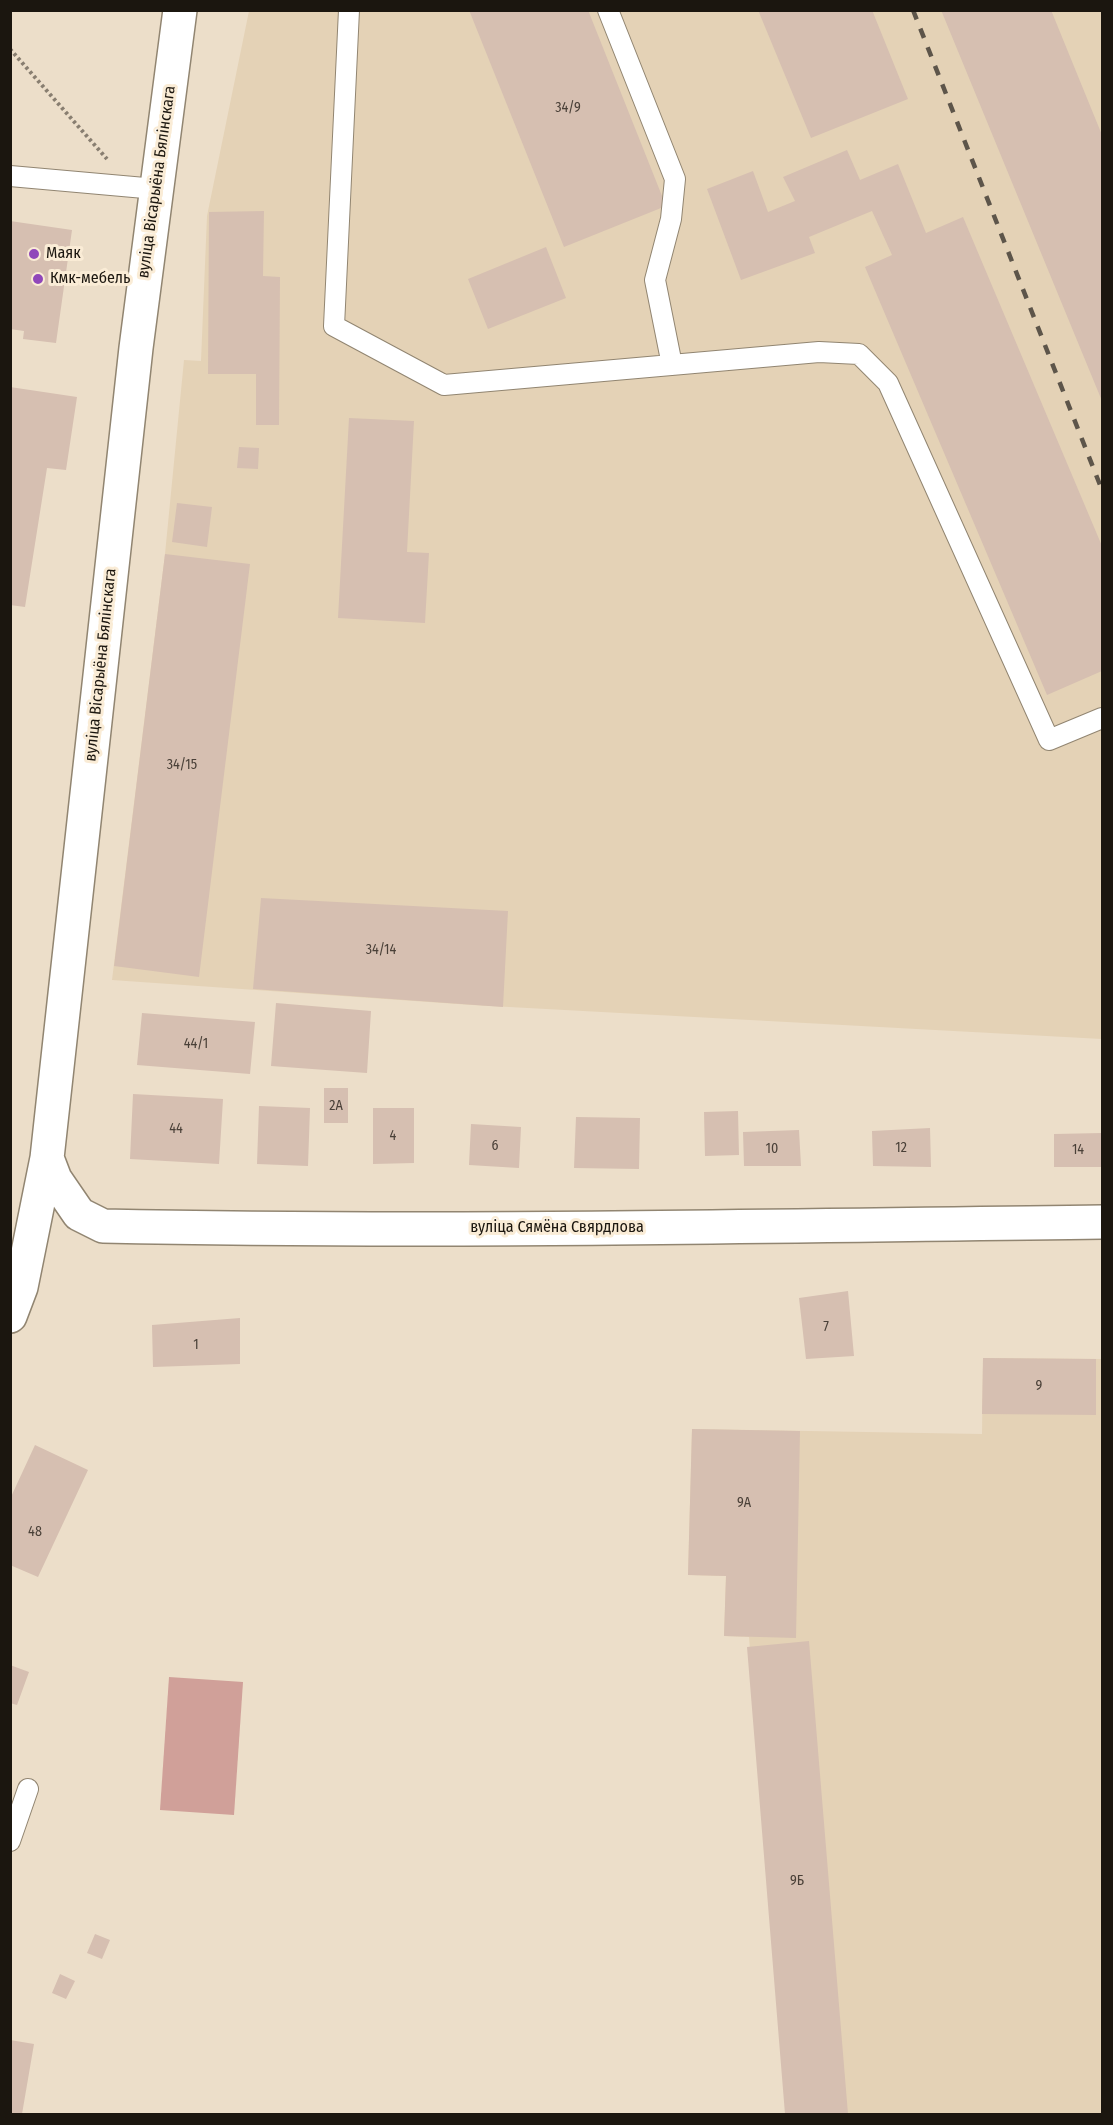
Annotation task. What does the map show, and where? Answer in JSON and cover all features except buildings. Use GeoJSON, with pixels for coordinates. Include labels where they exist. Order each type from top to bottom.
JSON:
{"type":"FeatureCollection","features":[{"type":"Feature","properties":{"kind":"street","name":"вуліца Вісарыёна Бялінскага"},"geometry":{"type":"LineString","coordinates":[[14,1296],[47,1158],[133,372],[144,188],[180,10]]}},
{"type":"Feature","properties":{"kind":"street","name":"вуліца Сямёна Свярдлова"},"geometry":{"type":"LineString","coordinates":[[47,1158],[55,1179],[79,1214],[103,1226],[268,1229],[1102,1222]]}},
{"type":"Feature","properties":{"kind":"lane"},"geometry":{"type":"LineString","coordinates":[[350,10],[334,326],[444,385],[819,352],[859,354],[888,383],[1048,740],[1102,718]]}},
{"type":"Feature","properties":{"kind":"lane"},"geometry":{"type":"LineString","coordinates":[[608,10],[675,179],[671,219],[655,280],[672,365]]}},
{"type":"Feature","properties":{"kind":"lane"},"geometry":{"type":"LineString","coordinates":[[10,176],[144,188]]}},
{"type":"Feature","properties":{"kind":"lane"},"geometry":{"type":"LineString","coordinates":[[10,1841],[28,1789]]}},
{"type":"Feature","properties":{"kind":"path"},"geometry":{"type":"LineString","coordinates":[[10,49],[144,188]]}},
{"type":"Feature","properties":{"kind":"shaded area"},"geometry":{"type":"Polygon","coordinates":[[[249,11],[1102,11],[1102,1039],[472,1005],[112,980],[165,554],[184,360],[201,361],[207,216],[249,11]]]}},
{"type":"Feature","properties":{"kind":"shaded area"},"geometry":{"type":"Polygon","coordinates":[[[983,1358],[1102,1359],[1102,2114],[786,2114],[749,1637],[724,1636],[726,1576],[688,1575],[692,1429],[982,1434],[983,1358]]]}},
{"type":"Feature","properties":{"kind":"shaded area"},"geometry":{"type":"Polygon","coordinates":[[[169,1677],[243,1682],[234,1815],[160,1810],[169,1677]]]}},
{"type":"Feature","properties":{"kind":"railway"},"geometry":{"type":"LineString","coordinates":[[913,10],[1102,490]]}},
{"type":"Feature","properties":{"kind":"place","name":"Маяк"},"geometry":{"type":"Point","coordinates":[34,254]}},
{"type":"Feature","properties":{"kind":"place","name":"Кмк-мебель"},"geometry":{"type":"Point","coordinates":[38,279]}}]}
